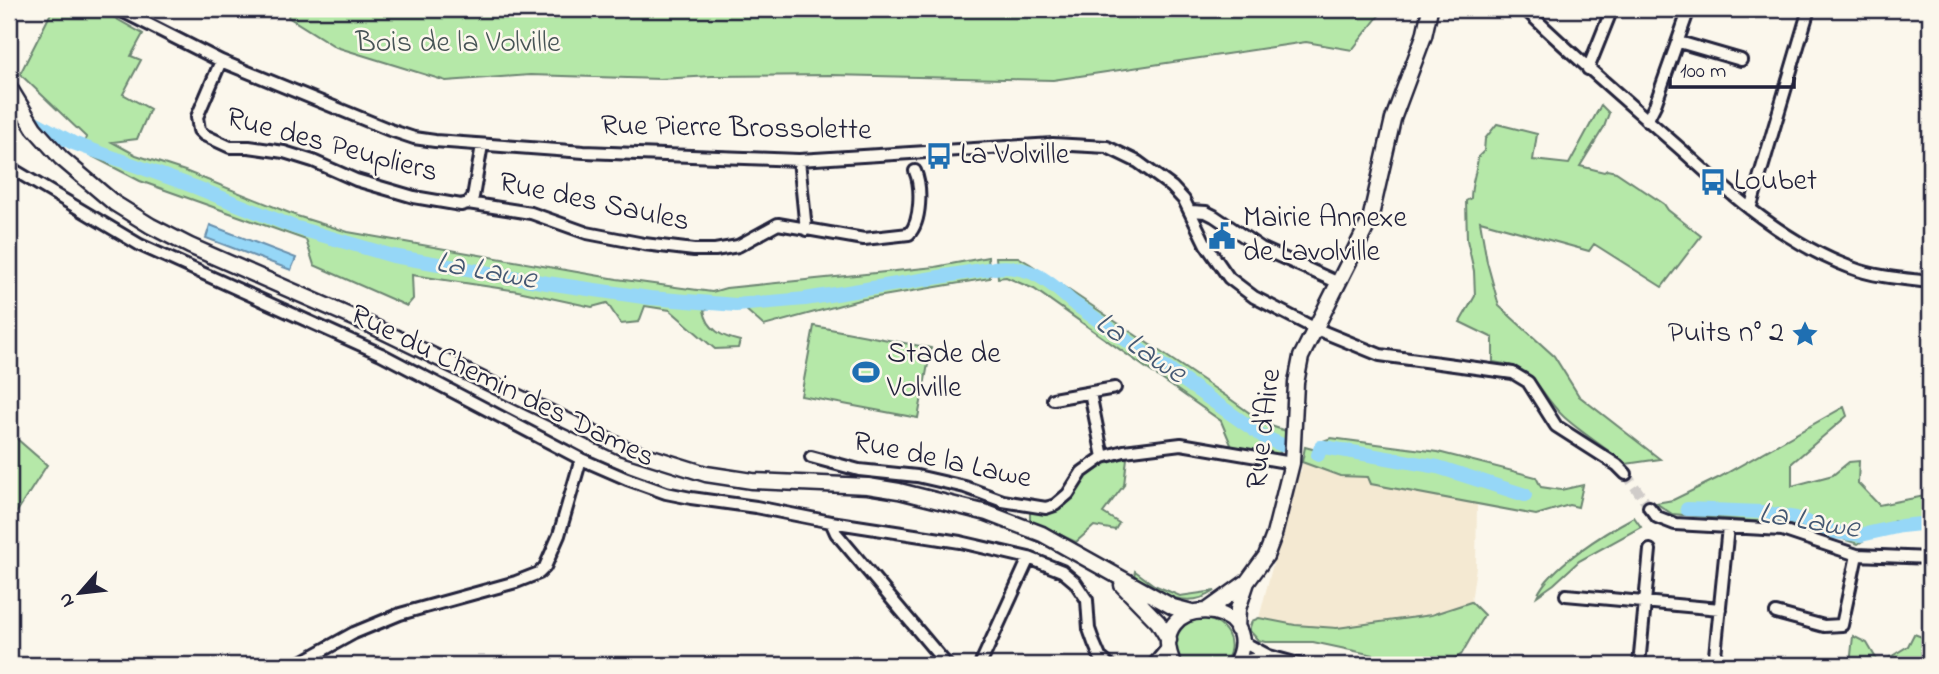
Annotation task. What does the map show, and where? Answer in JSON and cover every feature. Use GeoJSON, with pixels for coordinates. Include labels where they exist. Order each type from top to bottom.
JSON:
{"type":"FeatureCollection","features":[{"type":"Feature","properties":{"kind":"main road","name":"Rue d'Aire"},"geometry":{"type":"LineString","coordinates":[[1236,664],[1238,609],[1247,582],[1266,556],[1274,535],[1292,463],[1296,383],[1301,357],[1374,208],[1393,119],[1417,59],[1430,9]]}},
{"type":"Feature","properties":{"kind":"main road"},"geometry":{"type":"LineString","coordinates":[[11,92],[34,128],[61,158],[114,203],[151,226],[190,246],[370,325],[623,448],[706,474],[752,481],[868,486],[940,500],[987,513],[1042,534],[1173,607],[1192,612],[1208,610],[1224,616],[1239,635]]}},
{"type":"Feature","properties":{"kind":"main road"},"geometry":{"type":"LineString","coordinates":[[1108,571],[1158,622],[1169,643],[1174,665]]}},
{"type":"Feature","properties":{"kind":"main road","name":"Rue d'Aire"},"geometry":{"type":"LineString","coordinates":[[1208,610],[1247,582]]}},
{"type":"Feature","properties":{"kind":"main road"},"geometry":{"type":"LineString","coordinates":[[1169,643],[1179,620],[1192,612]]}},
{"type":"Feature","properties":{"kind":"street","name":"Rue Pierre Brossolette"},"geometry":{"type":"LineString","coordinates":[[118,9],[137,13],[221,61],[402,134],[435,141],[799,160],[1053,144],[1107,147],[1138,162],[1172,187],[1191,211]]}},
{"type":"Feature","properties":{"kind":"street"},"geometry":{"type":"LineString","coordinates":[[1525,9],[1588,69],[1750,209],[1815,251],[1851,268],[1930,282]]}},
{"type":"Feature","properties":{"kind":"street"},"geometry":{"type":"LineString","coordinates":[[1588,69],[1612,9]]}},
{"type":"Feature","properties":{"kind":"street"},"geometry":{"type":"LineString","coordinates":[[1647,121],[1679,42],[1689,9]]}},
{"type":"Feature","properties":{"kind":"street"},"geometry":{"type":"LineString","coordinates":[[1750,209],[1809,9]]}},
{"type":"Feature","properties":{"kind":"street"},"geometry":{"type":"LineString","coordinates":[[1679,42],[1741,60]]}},
{"type":"Feature","properties":{"kind":"street","name":"Rue des Peupliers"},"geometry":{"type":"LineString","coordinates":[[221,61],[197,117],[199,130],[204,135],[230,147],[284,152],[313,161],[356,180],[414,197],[461,205],[468,203],[473,197],[482,145]]}},
{"type":"Feature","properties":{"kind":"street"},"geometry":{"type":"LineString","coordinates":[[799,160],[806,230],[864,239],[909,234],[916,227],[919,180],[915,171]]}},
{"type":"Feature","properties":{"kind":"street","name":"Rue du Chemin des Dames"},"geometry":{"type":"LineString","coordinates":[[9,167],[140,245],[381,354],[581,459],[666,493],[960,542],[1029,558],[1062,571],[1087,600],[1089,629],[1100,657],[1109,665]]}},
{"type":"Feature","properties":{"kind":"street","name":"Rue des Saules"},"geometry":{"type":"LineString","coordinates":[[468,203],[531,213],[587,233],[694,250],[738,246],[751,241],[772,226],[806,230]]}},
{"type":"Feature","properties":{"kind":"street"},"geometry":{"type":"LineString","coordinates":[[1339,283],[1261,248],[1206,212],[1191,211],[1206,245],[1229,278],[1254,297],[1314,328],[1380,355],[1513,373],[1528,382],[1556,426],[1618,465],[1626,474]]}},
{"type":"Feature","properties":{"kind":"street"},"geometry":{"type":"LineString","coordinates":[[1052,398],[1115,388]]}},
{"type":"Feature","properties":{"kind":"street"},"geometry":{"type":"LineString","coordinates":[[1090,393],[1103,457]]}},
{"type":"Feature","properties":{"kind":"street","name":"Rue de la Lawe"},"geometry":{"type":"LineString","coordinates":[[811,457],[859,470],[916,476],[965,487],[1003,501],[1046,508],[1062,499],[1082,472],[1103,457],[1141,448],[1181,444],[1292,463]]}},
{"type":"Feature","properties":{"kind":"street"},"geometry":{"type":"LineString","coordinates":[[296,665],[354,633],[400,614],[516,582],[538,573],[545,567],[559,535],[581,459]]}},
{"type":"Feature","properties":{"kind":"street"},"geometry":{"type":"LineString","coordinates":[[1649,507],[1667,522],[1782,530],[1857,555],[1930,558]]}},
{"type":"Feature","properties":{"kind":"street"},"geometry":{"type":"LineString","coordinates":[[831,522],[836,533],[947,665]]}},
{"type":"Feature","properties":{"kind":"street"},"geometry":{"type":"LineString","coordinates":[[1714,665],[1728,527]]}},
{"type":"Feature","properties":{"kind":"street"},"geometry":{"type":"LineString","coordinates":[[1639,665],[1650,550]]}},
{"type":"Feature","properties":{"kind":"street"},"geometry":{"type":"LineString","coordinates":[[1776,613],[1824,626],[1842,625],[1857,555]]}},
{"type":"Feature","properties":{"kind":"street"},"geometry":{"type":"LineString","coordinates":[[980,665],[1029,558]]}},
{"type":"Feature","properties":{"kind":"street"},"geometry":{"type":"LineString","coordinates":[[1566,595],[1720,609]]}},
{"type":"Feature","properties":{"kind":"street"},"geometry":{"type":"LineString","coordinates":[[1239,635],[1269,656],[1302,665]]}},
{"type":"Feature","properties":{"kind":"street"},"geometry":{"type":"LineString","coordinates":[[1153,665],[1169,643]]}},
{"type":"Feature","properties":{"kind":"street"},"geometry":{"type":"LineString","coordinates":[[1236,664],[1269,656]]}},
{"type":"Feature","properties":{"kind":"shaded area"},"geometry":{"type":"Polygon","coordinates":[[[1302,464],[1340,476],[1369,477],[1371,484],[1477,503],[1476,567],[1471,602],[1431,615],[1337,628],[1295,625],[1259,618],[1297,471],[1301,472],[1302,464]]]}},
{"type":"Feature","properties":{"kind":"green space"},"geometry":{"type":"Polygon","coordinates":[[[53,9],[99,9],[143,34],[131,56],[141,60],[123,94],[150,109],[137,139],[112,142],[136,155],[185,171],[297,216],[348,232],[617,279],[712,292],[726,288],[935,267],[988,257],[990,278],[859,300],[764,326],[745,309],[715,306],[704,310],[712,328],[740,341],[738,348],[715,349],[670,310],[645,306],[639,322],[621,324],[607,303],[592,307],[518,291],[412,275],[413,299],[407,306],[314,265],[306,240],[140,181],[82,151],[86,137],[20,74],[53,9]]]}},
{"type":"Feature","properties":{"kind":"green space","name":"Bois de la Volville"},"geometry":{"type":"Polygon","coordinates":[[[290,9],[1384,9],[1352,50],[1306,42],[1053,80],[831,75],[660,79],[530,75],[446,81],[336,47],[288,17],[290,9]]]}},
{"type":"Feature","properties":{"kind":"green space"},"geometry":{"type":"Polygon","coordinates":[[[1601,105],[1609,113],[1604,127],[1580,166],[1616,172],[1664,204],[1701,236],[1662,287],[1594,244],[1589,251],[1480,221],[1487,262],[1499,306],[1554,356],[1579,396],[1660,459],[1626,464],[1564,417],[1529,375],[1509,365],[1493,362],[1493,338],[1460,322],[1475,296],[1474,271],[1467,240],[1466,201],[1471,198],[1478,157],[1484,151],[1485,139],[1497,124],[1537,134],[1533,160],[1569,164],[1601,105]]]}},
{"type":"Feature","properties":{"kind":"green space"},"geometry":{"type":"Polygon","coordinates":[[[996,257],[1018,257],[1030,264],[1265,424],[1286,431],[1284,449],[1277,455],[1232,447],[1221,421],[1034,289],[1006,277],[998,278],[996,257]]]}},
{"type":"Feature","properties":{"kind":"green space","name":"Stade de Volville"},"geometry":{"type":"Polygon","coordinates":[[[814,326],[931,348],[918,418],[801,396],[814,326]]]}},
{"type":"Feature","properties":{"kind":"green space"},"geometry":{"type":"Polygon","coordinates":[[[1844,407],[1847,416],[1792,463],[1792,486],[1833,475],[1849,462],[1859,461],[1858,483],[1879,505],[1930,495],[1930,524],[1894,521],[1858,544],[1786,524],[1672,514],[1656,503],[1673,500],[1718,478],[1844,407]]]}},
{"type":"Feature","properties":{"kind":"green space"},"geometry":{"type":"Polygon","coordinates":[[[9,432],[47,465],[9,524],[9,432]]]}},
{"type":"Feature","properties":{"kind":"green space"},"geometry":{"type":"Polygon","coordinates":[[[1331,438],[1438,452],[1536,477],[1541,487],[1561,490],[1583,485],[1578,507],[1569,505],[1536,515],[1371,484],[1368,477],[1340,476],[1302,462],[1305,447],[1320,451],[1323,441],[1331,438]]]}},
{"type":"Feature","properties":{"kind":"green space"},"geometry":{"type":"Polygon","coordinates":[[[1127,458],[1124,485],[1103,513],[1119,523],[1115,530],[1094,526],[1076,542],[1030,521],[1030,509],[1054,510],[1066,505],[1085,474],[1104,461],[1127,458]]]}},
{"type":"Feature","properties":{"kind":"green space"},"geometry":{"type":"Polygon","coordinates":[[[1634,517],[1641,527],[1579,561],[1537,596],[1566,562],[1634,517]]]}},
{"type":"Feature","properties":{"kind":"green space"},"geometry":{"type":"Polygon","coordinates":[[[1135,571],[1154,585],[1180,596],[1215,591],[1204,597],[1183,600],[1153,588],[1134,576],[1135,571]]]}},
{"type":"Feature","properties":{"kind":"green space"},"geometry":{"type":"Polygon","coordinates":[[[1471,602],[1484,615],[1461,655],[1442,665],[1406,662],[1313,642],[1265,642],[1258,640],[1249,630],[1252,621],[1259,618],[1295,625],[1337,628],[1431,615],[1471,602]]]}},
{"type":"Feature","properties":{"kind":"green space"},"geometry":{"type":"Polygon","coordinates":[[[1199,618],[1216,623],[1228,634],[1230,649],[1223,665],[1183,665],[1179,658],[1176,643],[1180,631],[1185,625],[1199,618]]]}},
{"type":"Feature","properties":{"kind":"green space"},"geometry":{"type":"Polygon","coordinates":[[[1914,634],[1930,640],[1930,665],[1850,665],[1853,636],[1867,643],[1877,660],[1884,661],[1908,646],[1914,634]]]}},
{"type":"Feature","properties":{"kind":"water"},"geometry":{"type":"Polygon","coordinates":[[[210,225],[296,258],[291,270],[206,238],[210,225]]]}},
{"type":"Feature","properties":{"kind":"waterway","name":"La Lawe"},"geometry":{"type":"LineString","coordinates":[[9,108],[73,143],[195,187],[294,227],[393,256],[547,283],[650,298],[736,305],[805,299],[988,269]]}},
{"type":"Feature","properties":{"kind":"waterway","name":"La Lawe"},"geometry":{"type":"LineString","coordinates":[[994,268],[1017,268],[1037,275],[1264,437],[1282,445]]}},
{"type":"Feature","properties":{"kind":"waterway","name":"La Lawe"},"geometry":{"type":"LineString","coordinates":[[1318,455],[1321,447],[1324,447],[1438,467],[1525,495]]}},
{"type":"Feature","properties":{"kind":"waterway","name":"La Lawe"},"geometry":{"type":"LineString","coordinates":[[1687,509],[1761,512],[1796,518],[1834,532],[1861,535],[1930,523]]}},
{"type":"Feature","properties":{"kind":"tunnel"},"geometry":{"type":"LineString","coordinates":[[1626,474],[1649,507]]}},
{"type":"Feature","properties":{"kind":"place","name":"La Volville"},"geometry":{"type":"Point","coordinates":[939,156]}},
{"type":"Feature","properties":{"kind":"place","name":"Loubet"},"geometry":{"type":"Point","coordinates":[1713,182]}},
{"type":"Feature","properties":{"kind":"place","name":"Mairie Annexe de Lavolville"},"geometry":{"type":"Point","coordinates":[1222,236]}},
{"type":"Feature","properties":{"kind":"place","name":"Puits n° 2"},"geometry":{"type":"Point","coordinates":[1805,334]}},
{"type":"Feature","properties":{"kind":"place","name":"Stade de Volville"},"geometry":{"type":"Point","coordinates":[866,372]}}]}
